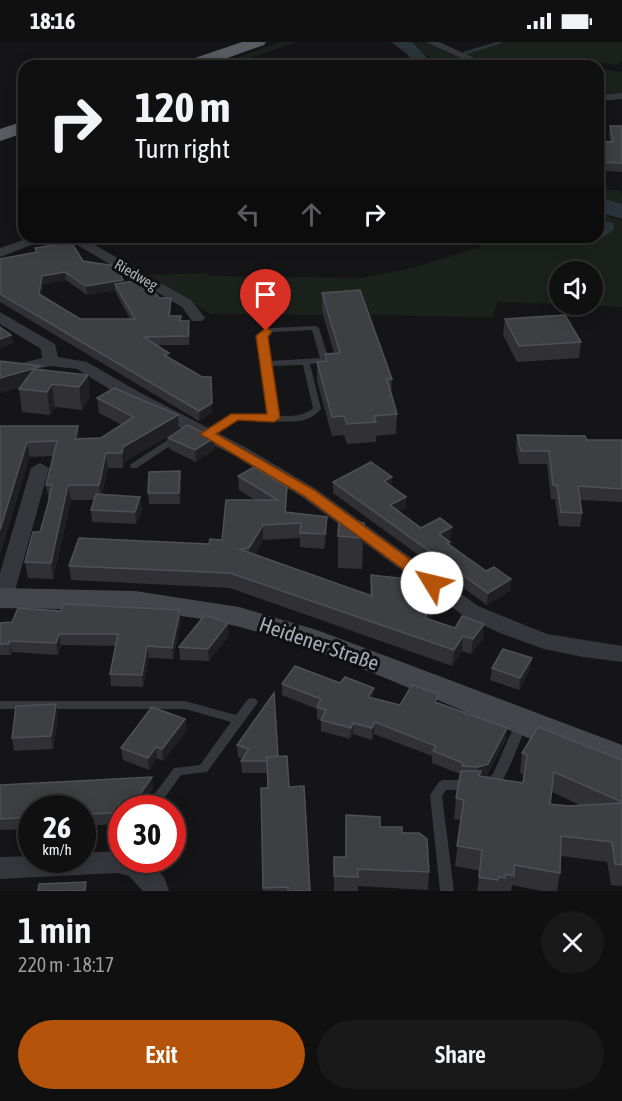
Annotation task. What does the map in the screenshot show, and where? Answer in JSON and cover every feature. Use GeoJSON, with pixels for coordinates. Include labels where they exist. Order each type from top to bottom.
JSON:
{"type":"FeatureCollection","features":[{"type":"Feature","properties":{"kind":"highway"},"geometry":{"type":"LineString","coordinates":[[206,60],[258,42]]}},
{"type":"Feature","properties":{"kind":"highway"},"geometry":{"type":"LineString","coordinates":[[218,60],[269,42]]}},
{"type":"Feature","properties":{"kind":"highway"},"geometry":{"type":"LineString","coordinates":[[0,130],[18,124]]}},
{"type":"Feature","properties":{"kind":"highway"},"geometry":{"type":"LineString","coordinates":[[0,135],[18,129]]}},
{"type":"Feature","properties":{"kind":"main road","name":"Heidener Straße"},"geometry":{"type":"LineString","coordinates":[[2,598],[135,601],[177,605],[239,617],[306,637],[622,759]]}},
{"type":"Feature","properties":{"kind":"street"},"geometry":{"type":"LineString","coordinates":[[431,42],[473,60]]}},
{"type":"Feature","properties":{"kind":"street"},"geometry":{"type":"LineString","coordinates":[[604,98],[622,96]]}},
{"type":"Feature","properties":{"kind":"street"},"geometry":{"type":"LineString","coordinates":[[0,253],[28,243]]}},
{"type":"Feature","properties":{"kind":"street","name":"Riedweg"},"geometry":{"type":"LineString","coordinates":[[80,243],[187,304],[197,318]]}},
{"type":"Feature","properties":{"kind":"street"},"geometry":{"type":"LineString","coordinates":[[0,317],[49,347],[50,361]]}},
{"type":"Feature","properties":{"kind":"street"},"geometry":{"type":"LineString","coordinates":[[0,368],[18,369],[50,361],[81,365],[309,493],[471,611],[496,625],[545,642],[622,654]]}},
{"type":"Feature","properties":{"kind":"street"},"geometry":{"type":"LineString","coordinates":[[2,598],[40,468]]}},
{"type":"Feature","properties":{"kind":"street"},"geometry":{"type":"LineString","coordinates":[[0,868],[108,857]]}},
{"type":"Feature","properties":{"kind":"street"},"geometry":{"type":"LineString","coordinates":[[142,873],[155,885],[156,891]]}},
{"type":"Feature","properties":{"kind":"lane"},"geometry":{"type":"LineString","coordinates":[[265,364],[325,360],[317,330],[309,326],[266,331],[262,336],[265,364],[274,418]]}},
{"type":"Feature","properties":{"kind":"lane"},"geometry":{"type":"LineString","coordinates":[[134,466],[199,430],[235,416],[274,418],[315,413],[317,409],[306,362]]}},
{"type":"Feature","properties":{"kind":"lane"},"geometry":{"type":"LineString","coordinates":[[160,795],[178,771],[203,769],[252,702]]}},
{"type":"Feature","properties":{"kind":"lane"},"geometry":{"type":"LineString","coordinates":[[0,705],[185,705],[238,720]]}},
{"type":"Feature","properties":{"kind":"lane"},"geometry":{"type":"LineString","coordinates":[[447,891],[436,795],[438,790],[451,784],[488,784],[498,777],[523,719]]}},
{"type":"Feature","properties":{"kind":"shaded area"},"geometry":{"type":"Polygon","coordinates":[[[281,42],[296,42],[245,60],[230,60],[281,42]]]}},
{"type":"Feature","properties":{"kind":"shaded area"},"geometry":{"type":"Polygon","coordinates":[[[409,42],[425,42],[468,60],[431,60],[409,42]]]}},
{"type":"Feature","properties":{"kind":"shaded area"},"geometry":{"type":"Polygon","coordinates":[[[507,42],[622,42],[622,60],[618,65],[604,63],[604,60],[478,60],[465,54],[507,42]]]}},
{"type":"Feature","properties":{"kind":"shaded area"},"geometry":{"type":"Polygon","coordinates":[[[604,70],[622,72],[622,94],[604,93],[604,70]]]}},
{"type":"Feature","properties":{"kind":"shaded area"},"geometry":{"type":"Polygon","coordinates":[[[604,189],[618,190],[622,194],[622,208],[604,202],[604,189]]]}},
{"type":"Feature","properties":{"kind":"shaded area"},"geometry":{"type":"Polygon","coordinates":[[[604,215],[622,221],[622,307],[603,306],[603,261],[549,261],[549,304],[498,302],[492,317],[362,315],[322,311],[323,315],[211,314],[145,275],[207,273],[208,276],[362,278],[413,268],[482,246],[474,243],[572,243],[583,245],[604,243],[604,235],[613,223],[604,220],[604,215]]]}},
{"type":"Feature","properties":{"kind":"shaded area"},"geometry":{"type":"Polygon","coordinates":[[[604,220],[613,223],[614,229],[604,237],[604,220]]]}},
{"type":"Feature","properties":{"kind":"building"},"geometry":{"type":"Polygon","coordinates":[[[610,126],[622,126],[622,163],[604,162],[604,141],[613,142],[610,126]]]}},
{"type":"Feature","properties":{"kind":"building"},"geometry":{"type":"Polygon","coordinates":[[[72,243],[83,261],[116,266],[123,280],[86,286],[65,272],[42,276],[39,294],[80,319],[135,319],[115,284],[139,280],[145,289],[152,288],[159,298],[171,298],[169,316],[181,316],[180,321],[189,321],[188,336],[144,337],[169,353],[164,355],[202,377],[211,377],[212,403],[199,411],[0,294],[0,259],[37,252],[35,248],[72,243]]]}},
{"type":"Feature","properties":{"kind":"building"},"geometry":{"type":"Polygon","coordinates":[[[360,290],[392,379],[387,379],[397,414],[374,416],[376,422],[347,424],[344,416],[332,417],[317,362],[327,361],[325,354],[340,353],[322,293],[360,290]]]}},
{"type":"Feature","properties":{"kind":"building"},"geometry":{"type":"Polygon","coordinates":[[[565,315],[581,342],[519,346],[505,319],[565,315]]]}},
{"type":"Feature","properties":{"kind":"building"},"geometry":{"type":"Polygon","coordinates":[[[0,327],[11,335],[0,339],[0,327]]]}},
{"type":"Feature","properties":{"kind":"building"},"geometry":{"type":"Polygon","coordinates":[[[0,361],[42,366],[0,378],[0,361]]]}},
{"type":"Feature","properties":{"kind":"building"},"geometry":{"type":"Polygon","coordinates":[[[34,369],[88,375],[79,387],[52,384],[47,392],[19,389],[34,369]]]}},
{"type":"Feature","properties":{"kind":"building"},"geometry":{"type":"Polygon","coordinates":[[[114,388],[178,415],[123,447],[122,453],[106,453],[99,485],[68,485],[51,563],[25,562],[33,532],[40,532],[48,504],[52,485],[46,485],[57,441],[27,442],[0,530],[0,426],[78,426],[75,439],[101,438],[134,417],[97,398],[114,388]]]}},
{"type":"Feature","properties":{"kind":"building"},"geometry":{"type":"Polygon","coordinates":[[[187,425],[214,438],[195,450],[168,438],[187,425]]]}},
{"type":"Feature","properties":{"kind":"building"},"geometry":{"type":"Polygon","coordinates":[[[517,435],[585,436],[587,440],[622,440],[622,489],[578,486],[582,513],[561,512],[557,485],[553,485],[549,451],[521,451],[517,435]]]}},
{"type":"Feature","properties":{"kind":"building"},"geometry":{"type":"Polygon","coordinates":[[[371,462],[392,477],[384,481],[406,497],[390,505],[421,528],[440,518],[452,527],[439,534],[450,542],[447,543],[486,571],[494,567],[511,579],[488,593],[333,482],[371,462]]]}},
{"type":"Feature","properties":{"kind":"building"},"geometry":{"type":"Polygon","coordinates":[[[254,467],[287,487],[285,512],[327,517],[325,534],[300,533],[301,523],[263,525],[249,548],[239,549],[372,596],[371,575],[418,580],[416,594],[434,598],[425,618],[455,628],[462,616],[484,624],[473,639],[463,636],[454,650],[230,573],[69,566],[79,538],[209,544],[210,539],[222,540],[226,500],[278,500],[238,476],[254,467]]]}},
{"type":"Feature","properties":{"kind":"building"},"geometry":{"type":"Polygon","coordinates":[[[180,471],[179,493],[148,493],[149,472],[180,471]]]}},
{"type":"Feature","properties":{"kind":"building"},"geometry":{"type":"Polygon","coordinates":[[[96,494],[140,497],[135,512],[91,510],[96,494]]]}},
{"type":"Feature","properties":{"kind":"building"},"geometry":{"type":"Polygon","coordinates":[[[339,520],[364,523],[363,538],[338,536],[339,520]]]}},
{"type":"Feature","properties":{"kind":"building"},"geometry":{"type":"Polygon","coordinates":[[[64,604],[180,610],[172,648],[147,646],[142,675],[110,674],[118,634],[59,634],[56,643],[9,641],[9,644],[0,644],[0,623],[12,622],[18,608],[61,611],[64,604]]]}},
{"type":"Feature","properties":{"kind":"building"},"geometry":{"type":"Polygon","coordinates":[[[205,615],[228,623],[208,649],[179,647],[205,615]]]}},
{"type":"Feature","properties":{"kind":"building"},"geometry":{"type":"Polygon","coordinates":[[[503,649],[532,658],[520,678],[492,668],[503,649]]]}},
{"type":"Feature","properties":{"kind":"building"},"geometry":{"type":"Polygon","coordinates":[[[295,666],[340,683],[345,677],[374,688],[368,697],[400,705],[412,685],[439,694],[435,702],[507,728],[488,764],[478,767],[462,766],[463,763],[433,751],[436,746],[375,722],[372,728],[353,723],[351,728],[321,720],[326,710],[317,707],[321,699],[282,684],[295,666]]]}},
{"type":"Feature","properties":{"kind":"building"},"geometry":{"type":"Polygon","coordinates":[[[274,693],[278,756],[267,757],[267,761],[241,761],[249,749],[237,745],[274,693]]]}},
{"type":"Feature","properties":{"kind":"building"},"geometry":{"type":"Polygon","coordinates":[[[56,704],[51,736],[12,738],[16,706],[56,704]]]}},
{"type":"Feature","properties":{"kind":"building"},"geometry":{"type":"Polygon","coordinates":[[[152,707],[185,719],[162,749],[156,747],[148,758],[121,748],[152,707]]]}},
{"type":"Feature","properties":{"kind":"building"},"geometry":{"type":"Polygon","coordinates":[[[538,727],[622,760],[622,802],[554,772],[550,804],[568,806],[622,803],[622,865],[615,864],[612,842],[561,836],[560,873],[514,865],[514,876],[506,874],[505,878],[499,877],[498,880],[479,877],[482,850],[457,846],[464,800],[456,798],[461,771],[481,771],[479,776],[523,783],[527,755],[522,753],[538,727]]]}},
{"type":"Feature","properties":{"kind":"building"},"geometry":{"type":"Polygon","coordinates":[[[287,756],[289,787],[304,786],[310,891],[288,891],[288,887],[263,888],[261,788],[268,788],[267,757],[287,756]]]}},
{"type":"Feature","properties":{"kind":"building"},"geometry":{"type":"Polygon","coordinates":[[[152,777],[140,795],[108,795],[108,813],[96,814],[96,795],[18,795],[18,818],[0,819],[0,785],[152,777]]]}},
{"type":"Feature","properties":{"kind":"building"},"geometry":{"type":"Polygon","coordinates":[[[346,815],[380,817],[380,827],[402,827],[402,833],[419,833],[427,839],[429,872],[358,869],[358,877],[334,876],[334,857],[346,857],[346,815]]]}},
{"type":"Feature","properties":{"kind":"building"},"geometry":{"type":"Polygon","coordinates":[[[86,882],[85,891],[38,891],[39,884],[86,882]]]}},
{"type":"Feature","properties":{"kind":"waterway"},"geometry":{"type":"LineString","coordinates":[[400,42],[412,49],[421,60]]}},
{"type":"Feature","properties":{"kind":"waterway"},"geometry":{"type":"LineString","coordinates":[[465,53],[501,42]]}},
{"type":"Feature","properties":{"kind":"waterway"},"geometry":{"type":"LineString","coordinates":[[604,206],[622,212]]}},
{"type":"Feature","properties":{"kind":"route"},"geometry":{"type":"LineString","coordinates":[[266,331],[262,336],[274,418],[235,416],[207,434],[309,493],[432,583]]}}]}
